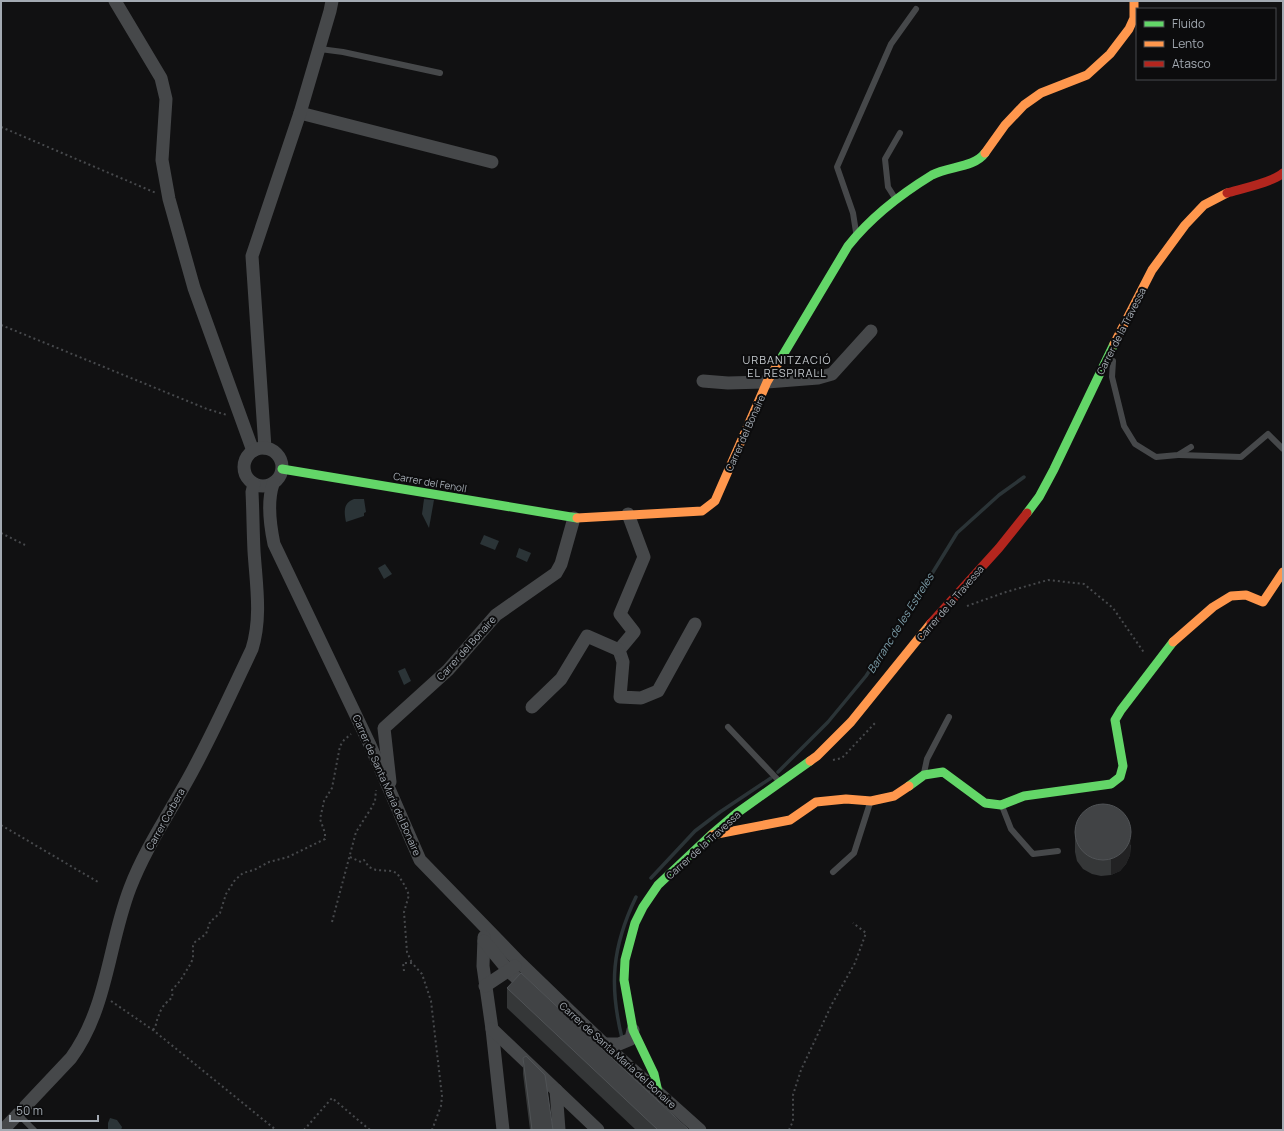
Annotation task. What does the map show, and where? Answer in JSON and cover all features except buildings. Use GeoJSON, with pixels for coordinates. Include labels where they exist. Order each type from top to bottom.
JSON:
{"type":"FeatureCollection","features":[{"type":"Feature","properties":{"kind":"street"},"geometry":{"type":"LineString","coordinates":[[115,1],[162,78],[166,99],[162,160],[169,199],[194,288],[242,420],[259,449]]}},
{"type":"Feature","properties":{"kind":"street"},"geometry":{"type":"LineString","coordinates":[[259,449],[252,256],[300,113],[320,49],[332,1]]}},
{"type":"Feature","properties":{"kind":"street","name":"Carrer del Bonaire"},"geometry":{"type":"LineString","coordinates":[[392,798],[384,728],[448,670],[496,614],[556,573],[561,564],[574,518],[702,511],[715,501],[767,382],[848,246],[856,236],[896,199],[933,175],[943,170],[971,163],[982,157],[1005,125],[1024,105],[1041,93],[1087,75],[1110,54],[1129,28],[1134,18],[1134,1]]}},
{"type":"Feature","properties":{"kind":"street"},"geometry":{"type":"LineString","coordinates":[[300,113],[492,162]]}},
{"type":"Feature","properties":{"kind":"street","name":"Carrer de la Travessa"},"geometry":{"type":"LineString","coordinates":[[629,1066],[632,1034],[624,980],[625,960],[635,923],[643,907],[658,885],[711,835],[737,813],[782,783],[817,756],[851,722],[937,616],[998,548],[1030,509],[1039,497],[1054,469],[1152,270],[1185,225],[1204,205],[1222,194],[1264,182],[1280,176],[1283,173]]}},
{"type":"Feature","properties":{"kind":"street"},"geometry":{"type":"LineString","coordinates":[[703,381],[728,383],[767,382],[818,378],[832,374],[871,331]]}},
{"type":"Feature","properties":{"kind":"street"},"geometry":{"type":"LineString","coordinates":[[259,449],[271,450],[276,453],[282,463],[282,469],[281,475],[273,484],[260,486],[254,484],[246,475],[244,469],[247,457],[259,449]]}},
{"type":"Feature","properties":{"kind":"street","name":"Carrer del Fenoll"},"geometry":{"type":"LineString","coordinates":[[282,469],[574,518]]}},
{"type":"Feature","properties":{"kind":"street","name":"Carrer Corbera"},"geometry":{"type":"LineString","coordinates":[[3,1130],[71,1058],[78,1048],[96,1013],[125,902],[138,868],[195,767],[252,649],[258,615],[252,492],[254,484]]}},
{"type":"Feature","properties":{"kind":"street","name":"Carrer de Santa María del Bonaire"},"geometry":{"type":"LineString","coordinates":[[273,484],[270,494],[274,544],[360,724],[420,860],[520,963],[604,1044],[700,1130]]}},
{"type":"Feature","properties":{"kind":"street"},"geometry":{"type":"LineString","coordinates":[[619,650],[634,632],[620,614],[644,557],[628,514]]}},
{"type":"Feature","properties":{"kind":"street"},"geometry":{"type":"LineString","coordinates":[[711,835],[790,820],[816,802],[846,799],[871,801],[894,796],[924,775],[943,772],[985,803],[1001,805],[1024,796],[1111,784],[1120,777],[1123,766],[1115,720],[1174,641],[1212,607],[1231,596],[1246,595],[1263,602],[1283,572]]}},
{"type":"Feature","properties":{"kind":"street"},"geometry":{"type":"LineString","coordinates":[[532,707],[561,679],[587,636],[619,650],[624,662],[620,696],[641,698],[658,691],[695,624]]}},
{"type":"Feature","properties":{"kind":"street"},"geometry":{"type":"LineString","coordinates":[[484,925],[483,966],[492,1028],[503,1130]]}},
{"type":"Feature","properties":{"kind":"street"},"geometry":{"type":"LineString","coordinates":[[484,941],[508,970],[538,998]]}},
{"type":"Feature","properties":{"kind":"street"},"geometry":{"type":"LineString","coordinates":[[485,986],[520,963]]}},
{"type":"Feature","properties":{"kind":"street"},"geometry":{"type":"LineString","coordinates":[[492,1028],[598,1130]]}},
{"type":"Feature","properties":{"kind":"street"},"geometry":{"type":"LineString","coordinates":[[572,1031],[607,1064]]}},
{"type":"Feature","properties":{"kind":"street"},"geometry":{"type":"LineString","coordinates":[[604,1044],[619,1044],[632,1034]]}},
{"type":"Feature","properties":{"kind":"street","name":"Carrer de la Travessa"},"geometry":{"type":"LineString","coordinates":[[632,1034],[654,1074],[658,1092]]}},
{"type":"Feature","properties":{"kind":"street"},"geometry":{"type":"LineString","coordinates":[[629,1066],[642,1051]]}},
{"type":"Feature","properties":{"kind":"street"},"geometry":{"type":"LineString","coordinates":[[556,1090],[559,1130]]}},
{"type":"Feature","properties":{"kind":"lane"},"geometry":{"type":"LineString","coordinates":[[856,236],[853,213],[837,167],[891,44],[916,9]]}},
{"type":"Feature","properties":{"kind":"lane"},"geometry":{"type":"LineString","coordinates":[[320,49],[343,52],[440,74]]}},
{"type":"Feature","properties":{"kind":"lane"},"geometry":{"type":"LineString","coordinates":[[896,199],[888,187],[885,159],[900,133]]}},
{"type":"Feature","properties":{"kind":"lane"},"geometry":{"type":"LineString","coordinates":[[1113,347],[1112,377],[1124,426],[1135,444],[1156,456],[1241,457],[1268,434],[1283,449]]}},
{"type":"Feature","properties":{"kind":"lane"},"geometry":{"type":"LineString","coordinates":[[1178,456],[1191,447]]}},
{"type":"Feature","properties":{"kind":"lane"},"geometry":{"type":"LineString","coordinates":[[924,775],[927,759],[949,718]]}},
{"type":"Feature","properties":{"kind":"lane"},"geometry":{"type":"LineString","coordinates":[[728,727],[782,783]]}},
{"type":"Feature","properties":{"kind":"lane"},"geometry":{"type":"LineString","coordinates":[[833,872],[854,853],[871,801]]}},
{"type":"Feature","properties":{"kind":"lane"},"geometry":{"type":"LineString","coordinates":[[1001,805],[1011,829],[1034,854],[1058,851]]}},
{"type":"Feature","properties":{"kind":"lane"},"geometry":{"type":"LineString","coordinates":[[18,1114],[34,1130]]}},
{"type":"Feature","properties":{"kind":"path"},"geometry":{"type":"LineString","coordinates":[[1,127],[169,199]]}},
{"type":"Feature","properties":{"kind":"path"},"geometry":{"type":"LineString","coordinates":[[1,325],[207,409],[242,420]]}},
{"type":"Feature","properties":{"kind":"path"},"geometry":{"type":"LineString","coordinates":[[1,533],[25,545]]}},
{"type":"Feature","properties":{"kind":"path"},"geometry":{"type":"LineString","coordinates":[[965,606],[1048,580],[1084,584],[1113,608],[1154,667]]}},
{"type":"Feature","properties":{"kind":"path"},"geometry":{"type":"LineString","coordinates":[[153,1030],[164,1005],[171,1000],[172,990],[180,980],[186,968],[191,963],[193,946],[195,942],[206,934],[210,922],[220,913],[226,894],[235,880],[243,873],[254,870],[268,862],[288,857],[325,839],[325,833],[320,819],[324,801],[332,788],[340,746],[360,724]]}},
{"type":"Feature","properties":{"kind":"path"},"geometry":{"type":"LineString","coordinates":[[332,922],[356,832],[375,801],[376,787],[382,774]]}},
{"type":"Feature","properties":{"kind":"path"},"geometry":{"type":"LineString","coordinates":[[1,825],[98,882]]}},
{"type":"Feature","properties":{"kind":"path"},"geometry":{"type":"LineString","coordinates":[[350,857],[361,862],[364,860],[369,867],[376,870],[396,872],[402,880],[409,895],[404,912],[407,952],[412,963],[422,974],[430,1001],[442,1096],[441,1106],[432,1130]]}},
{"type":"Feature","properties":{"kind":"path"},"geometry":{"type":"LineString","coordinates":[[788,1130],[793,1121],[793,1095],[801,1070],[832,1004],[856,963],[866,933],[853,923]]}},
{"type":"Feature","properties":{"kind":"path"},"geometry":{"type":"LineString","coordinates":[[404,971],[403,963],[412,963]]}},
{"type":"Feature","properties":{"kind":"path"},"geometry":{"type":"LineString","coordinates":[[102,994],[153,1030],[276,1130]]}},
{"type":"Feature","properties":{"kind":"path"},"geometry":{"type":"LineString","coordinates":[[304,1130],[332,1098],[370,1130]]}},
{"type":"Feature","properties":{"kind":"shaded area"},"geometry":{"type":"Polygon","coordinates":[[[354,499],[364,499],[366,512],[364,513],[364,516],[346,522],[346,505],[354,499]]]}},
{"type":"Feature","properties":{"kind":"shaded area"},"geometry":{"type":"Polygon","coordinates":[[[424,499],[434,500],[429,528],[422,514],[424,499]]]}},
{"type":"Feature","properties":{"kind":"shaded area"},"geometry":{"type":"Polygon","coordinates":[[[484,535],[499,541],[495,550],[480,544],[484,535]]]}},
{"type":"Feature","properties":{"kind":"shaded area"},"geometry":{"type":"Polygon","coordinates":[[[519,548],[531,553],[527,562],[516,557],[519,548]]]}},
{"type":"Feature","properties":{"kind":"shaded area"},"geometry":{"type":"Polygon","coordinates":[[[385,564],[392,574],[384,579],[378,568],[385,564]]]}},
{"type":"Feature","properties":{"kind":"shaded area"},"geometry":{"type":"Polygon","coordinates":[[[405,668],[411,681],[404,685],[398,671],[405,668]]]}},
{"type":"Feature","properties":{"kind":"shaded area"},"geometry":{"type":"Polygon","coordinates":[[[110,1118],[117,1120],[122,1127],[121,1130],[108,1130],[110,1118]]]}},
{"type":"Feature","properties":{"kind":"waterway","name":"Barranc de les Estreles"},"geometry":{"type":"LineString","coordinates":[[778,772],[828,722],[866,676],[957,533],[999,495],[1024,477]]}},
{"type":"Feature","properties":{"kind":"waterway","name":"Barranc de les Estreles"},"geometry":{"type":"LineString","coordinates":[[651,878],[695,831],[720,812],[771,778]]}},
{"type":"Feature","properties":{"kind":"waterway","name":"Barranc de les Estreles"},"geometry":{"type":"LineString","coordinates":[[622,1038],[615,1001],[615,966],[622,933],[636,897]]}},
{"type":"Feature","properties":{"kind":"traffic: fast"},"geometry":{"type":"LineString","coordinates":[[780,360],[848,246],[866,225],[898,198],[932,175],[974,162],[985,153]]}},
{"type":"Feature","properties":{"kind":"traffic: fast"},"geometry":{"type":"LineString","coordinates":[[1027,513],[1039,497],[1054,469],[1114,344]]}},
{"type":"Feature","properties":{"kind":"traffic: fast"},"geometry":{"type":"LineString","coordinates":[[282,469],[577,518]]}},
{"type":"Feature","properties":{"kind":"traffic: fast"},"geometry":{"type":"LineString","coordinates":[[909,786],[924,775],[943,772],[985,803],[1001,805],[1024,796],[1111,784],[1120,777],[1123,766],[1115,720],[1173,642]]}},
{"type":"Feature","properties":{"kind":"traffic: fast"},"geometry":{"type":"LineString","coordinates":[[658,1092],[654,1074],[633,1030],[624,980],[625,960],[635,923],[643,907],[658,885],[711,835],[737,813],[810,761]]}},
{"type":"Feature","properties":{"kind":"traffic: slow"},"geometry":{"type":"LineString","coordinates":[[985,153],[1005,125],[1024,105],[1041,93],[1087,75],[1110,54],[1129,29],[1134,18],[1134,1]]}},
{"type":"Feature","properties":{"kind":"traffic: slow"},"geometry":{"type":"LineString","coordinates":[[1114,344],[1152,270],[1185,225],[1204,205],[1227,193]]}},
{"type":"Feature","properties":{"kind":"traffic: slow"},"geometry":{"type":"LineString","coordinates":[[577,518],[702,511],[715,501],[767,382],[780,360]]}},
{"type":"Feature","properties":{"kind":"traffic: slow"},"geometry":{"type":"LineString","coordinates":[[1173,642],[1213,607],[1231,596],[1246,595],[1263,602],[1283,572]]}},
{"type":"Feature","properties":{"kind":"traffic: slow"},"geometry":{"type":"LineString","coordinates":[[810,761],[817,756],[851,722],[931,623]]}},
{"type":"Feature","properties":{"kind":"traffic: slow"},"geometry":{"type":"LineString","coordinates":[[712,835],[790,820],[816,802],[846,799],[871,801],[894,796],[909,786]]}},
{"type":"Feature","properties":{"kind":"traffic: jam"},"geometry":{"type":"LineString","coordinates":[[1227,193],[1265,182],[1283,173]]}},
{"type":"Feature","properties":{"kind":"traffic: jam"},"geometry":{"type":"LineString","coordinates":[[931,623],[999,548],[1027,513]]}},
{"type":"Feature","properties":{"kind":"district","name":"URBANITZACIÓ EL RESPIRALL"},"geometry":{"type":"Point","coordinates":[787,365]}}]}
